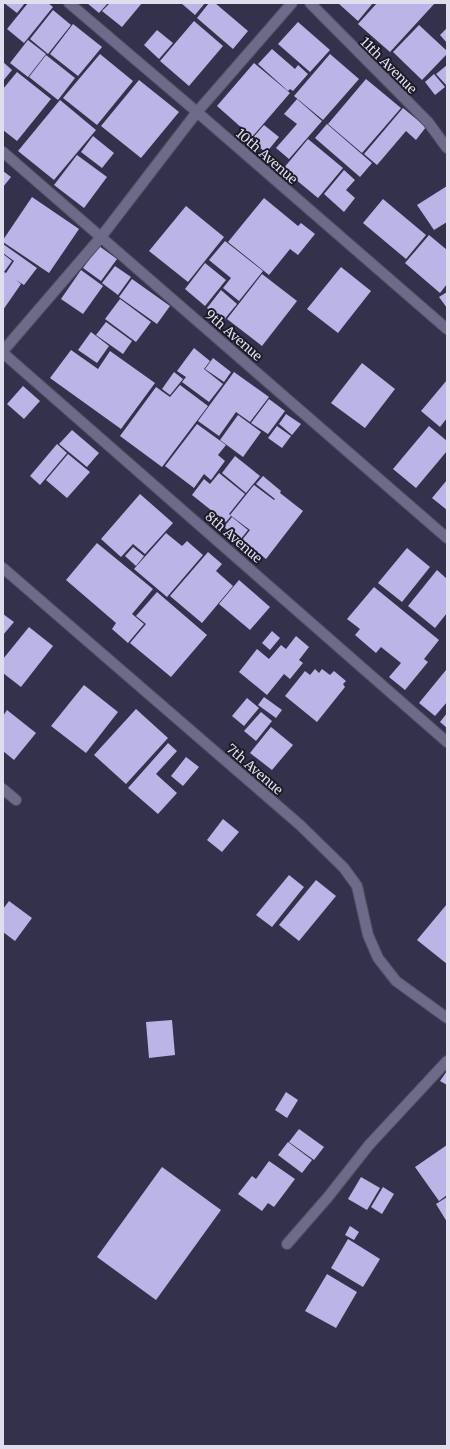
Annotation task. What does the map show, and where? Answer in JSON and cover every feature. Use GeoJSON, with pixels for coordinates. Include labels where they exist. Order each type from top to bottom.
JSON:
{"type":"FeatureCollection","features":[{"type":"Feature","properties":{"kind":"street","name":"10th Avenue"},"geometry":{"type":"LineString","coordinates":[[69,3],[447,329]]}},
{"type":"Feature","properties":{"kind":"street"},"geometry":{"type":"LineString","coordinates":[[3,352],[101,237],[197,112],[292,3]]}},
{"type":"Feature","properties":{"kind":"street","name":"11th Avenue"},"geometry":{"type":"LineString","coordinates":[[310,3],[428,122],[447,148]]}},
{"type":"Feature","properties":{"kind":"street","name":"9th Avenue"},"geometry":{"type":"LineString","coordinates":[[3,152],[447,538]]}},
{"type":"Feature","properties":{"kind":"street","name":"8th Avenue"},"geometry":{"type":"LineString","coordinates":[[3,352],[447,742]]}},
{"type":"Feature","properties":{"kind":"street","name":"7th Avenue"},"geometry":{"type":"LineString","coordinates":[[3,568],[300,825],[344,868],[357,886],[368,935],[378,958],[396,981],[447,1018]]}},
{"type":"Feature","properties":{"kind":"street"},"geometry":{"type":"LineString","coordinates":[[3,788],[16,800]]}},
{"type":"Feature","properties":{"kind":"street"},"geometry":{"type":"LineString","coordinates":[[287,1244],[323,1203],[369,1145],[447,1061]]}},
{"type":"Feature","properties":{"kind":"building"},"geometry":{"type":"Polygon","coordinates":[[[4,3],[25,3],[17,13],[4,3]]]}},
{"type":"Feature","properties":{"kind":"building"},"geometry":{"type":"Polygon","coordinates":[[[28,3],[48,3],[53,7],[24,43],[7,29],[28,3]]]}},
{"type":"Feature","properties":{"kind":"building"},"geometry":{"type":"Polygon","coordinates":[[[87,3],[108,3],[99,13],[87,3]]]}},
{"type":"Feature","properties":{"kind":"building"},"geometry":{"type":"Polygon","coordinates":[[[110,3],[142,3],[122,27],[102,11],[110,3]]]}},
{"type":"Feature","properties":{"kind":"building"},"geometry":{"type":"Polygon","coordinates":[[[181,3],[205,3],[195,15],[181,3]]]}},
{"type":"Feature","properties":{"kind":"building"},"geometry":{"type":"Polygon","coordinates":[[[209,3],[215,3],[248,31],[233,49],[197,18],[209,3]]]}},
{"type":"Feature","properties":{"kind":"building"},"geometry":{"type":"Polygon","coordinates":[[[338,3],[373,3],[358,21],[338,3]]]}},
{"type":"Feature","properties":{"kind":"building"},"geometry":{"type":"Polygon","coordinates":[[[377,3],[435,3],[390,52],[358,24],[377,3]]]}},
{"type":"Feature","properties":{"kind":"building"},"geometry":{"type":"Polygon","coordinates":[[[53,10],[71,25],[48,54],[30,39],[53,10]]]}},
{"type":"Feature","properties":{"kind":"building"},"geometry":{"type":"Polygon","coordinates":[[[194,21],[223,46],[189,86],[160,61],[194,21]]]}},
{"type":"Feature","properties":{"kind":"building"},"geometry":{"type":"Polygon","coordinates":[[[298,22],[330,50],[310,72],[278,44],[298,22]]]}},
{"type":"Feature","properties":{"kind":"building"},"geometry":{"type":"Polygon","coordinates":[[[73,24],[102,47],[78,76],[50,54],[73,24]]]}},
{"type":"Feature","properties":{"kind":"building"},"geometry":{"type":"Polygon","coordinates":[[[419,25],[447,51],[447,54],[422,80],[393,52],[419,25]]]}},
{"type":"Feature","properties":{"kind":"building"},"geometry":{"type":"Polygon","coordinates":[[[447,28],[447,43],[440,35],[447,28]]]}},
{"type":"Feature","properties":{"kind":"building"},"geometry":{"type":"Polygon","coordinates":[[[157,30],[173,43],[159,59],[144,45],[157,30]]]}},
{"type":"Feature","properties":{"kind":"building"},"geometry":{"type":"Polygon","coordinates":[[[28,40],[46,54],[28,77],[10,63],[28,40]]]}},
{"type":"Feature","properties":{"kind":"building"},"geometry":{"type":"Polygon","coordinates":[[[272,49],[295,69],[298,65],[308,74],[293,91],[290,89],[288,91],[258,64],[272,49]]]}},
{"type":"Feature","properties":{"kind":"building"},"geometry":{"type":"Polygon","coordinates":[[[100,54],[133,81],[97,125],[63,98],[100,54]]]}},
{"type":"Feature","properties":{"kind":"building"},"geometry":{"type":"Polygon","coordinates":[[[330,54],[359,79],[323,120],[294,96],[330,54]]]}},
{"type":"Feature","properties":{"kind":"building"},"geometry":{"type":"Polygon","coordinates":[[[46,55],[75,78],[58,100],[29,77],[46,55]]]}},
{"type":"Feature","properties":{"kind":"building"},"geometry":{"type":"Polygon","coordinates":[[[3,62],[12,70],[3,81],[3,62]]]}},
{"type":"Feature","properties":{"kind":"building"},"geometry":{"type":"Polygon","coordinates":[[[254,63],[290,93],[252,137],[217,106],[254,63]]]}},
{"type":"Feature","properties":{"kind":"building"},"geometry":{"type":"Polygon","coordinates":[[[447,65],[447,86],[436,74],[447,65]]]}},
{"type":"Feature","properties":{"kind":"building"},"geometry":{"type":"Polygon","coordinates":[[[17,72],[51,99],[17,141],[3,130],[3,89],[17,72]]]}},
{"type":"Feature","properties":{"kind":"building"},"geometry":{"type":"Polygon","coordinates":[[[434,74],[445,87],[435,95],[425,82],[434,74]]]}},
{"type":"Feature","properties":{"kind":"building"},"geometry":{"type":"Polygon","coordinates":[[[366,79],[401,108],[362,153],[328,124],[366,79]]]}},
{"type":"Feature","properties":{"kind":"building"},"geometry":{"type":"Polygon","coordinates":[[[139,80],[179,112],[141,158],[101,126],[139,80]]]}},
{"type":"Feature","properties":{"kind":"building"},"geometry":{"type":"Polygon","coordinates":[[[297,99],[322,121],[289,159],[276,148],[297,124],[284,114],[297,99]]]}},
{"type":"Feature","properties":{"kind":"building"},"geometry":{"type":"Polygon","coordinates":[[[60,100],[96,130],[54,180],[18,151],[60,100]]]}},
{"type":"Feature","properties":{"kind":"building"},"geometry":{"type":"Polygon","coordinates":[[[403,108],[426,127],[416,140],[406,131],[377,165],[364,154],[403,108]]]}},
{"type":"Feature","properties":{"kind":"building"},"geometry":{"type":"Polygon","coordinates":[[[327,124],[372,163],[360,177],[315,138],[327,124]]]}},
{"type":"Feature","properties":{"kind":"building"},"geometry":{"type":"Polygon","coordinates":[[[264,125],[279,137],[266,153],[251,140],[264,125]]]}},
{"type":"Feature","properties":{"kind":"building"},"geometry":{"type":"Polygon","coordinates":[[[93,136],[114,153],[102,168],[81,152],[93,136]]]}},
{"type":"Feature","properties":{"kind":"building"},"geometry":{"type":"Polygon","coordinates":[[[308,139],[343,168],[318,198],[283,169],[308,139]]]}},
{"type":"Feature","properties":{"kind":"building"},"geometry":{"type":"Polygon","coordinates":[[[77,155],[107,177],[84,208],[54,185],[77,155]]]}},
{"type":"Feature","properties":{"kind":"building"},"geometry":{"type":"Polygon","coordinates":[[[344,170],[355,180],[346,190],[355,198],[344,212],[324,194],[344,170]]]}},
{"type":"Feature","properties":{"kind":"building"},"geometry":{"type":"Polygon","coordinates":[[[3,171],[11,177],[3,187],[3,171]]]}},
{"type":"Feature","properties":{"kind":"building"},"geometry":{"type":"Polygon","coordinates":[[[447,186],[447,222],[434,230],[417,205],[447,186]]]}},
{"type":"Feature","properties":{"kind":"building"},"geometry":{"type":"Polygon","coordinates":[[[32,197],[79,229],[49,273],[3,242],[32,197]]]}},
{"type":"Feature","properties":{"kind":"building"},"geometry":{"type":"Polygon","coordinates":[[[264,198],[298,226],[301,223],[315,234],[298,255],[290,249],[269,275],[228,242],[264,198]]]}},
{"type":"Feature","properties":{"kind":"building"},"geometry":{"type":"Polygon","coordinates":[[[383,199],[426,235],[406,259],[363,223],[383,199]]]}},
{"type":"Feature","properties":{"kind":"building"},"geometry":{"type":"Polygon","coordinates":[[[186,206],[224,237],[188,282],[149,251],[186,206]]]}},
{"type":"Feature","properties":{"kind":"building"},"geometry":{"type":"Polygon","coordinates":[[[429,235],[447,250],[447,284],[440,293],[405,263],[429,235]]]}},
{"type":"Feature","properties":{"kind":"building"},"geometry":{"type":"Polygon","coordinates":[[[225,241],[263,271],[239,301],[223,288],[231,278],[209,260],[225,241]]]}},
{"type":"Feature","properties":{"kind":"building"},"geometry":{"type":"Polygon","coordinates":[[[3,244],[37,268],[24,285],[16,280],[21,284],[3,310],[3,254],[12,261],[4,272],[6,273],[14,261],[3,253],[3,244]]]}},
{"type":"Feature","properties":{"kind":"building"},"geometry":{"type":"Polygon","coordinates":[[[99,246],[117,259],[101,281],[83,268],[99,246]]]}},
{"type":"Feature","properties":{"kind":"building"},"geometry":{"type":"Polygon","coordinates":[[[205,263],[226,280],[205,306],[185,289],[205,263]]]}},
{"type":"Feature","properties":{"kind":"building"},"geometry":{"type":"Polygon","coordinates":[[[115,266],[131,277],[118,295],[102,283],[115,266]]]}},
{"type":"Feature","properties":{"kind":"building"},"geometry":{"type":"Polygon","coordinates":[[[341,267],[371,291],[338,333],[307,309],[341,267]]]}},
{"type":"Feature","properties":{"kind":"building"},"geometry":{"type":"Polygon","coordinates":[[[81,270],[103,286],[83,314],[61,299],[81,270]]]}},
{"type":"Feature","properties":{"kind":"building"},"geometry":{"type":"Polygon","coordinates":[[[262,274],[297,301],[262,346],[227,319],[262,274]]]}},
{"type":"Feature","properties":{"kind":"building"},"geometry":{"type":"Polygon","coordinates":[[[132,279],[170,306],[157,324],[119,297],[132,279]]]}},
{"type":"Feature","properties":{"kind":"building"},"geometry":{"type":"Polygon","coordinates":[[[221,290],[237,304],[223,321],[207,308],[221,290]]]}},
{"type":"Feature","properties":{"kind":"building"},"geometry":{"type":"Polygon","coordinates":[[[447,292],[447,308],[439,297],[447,292]]]}},
{"type":"Feature","properties":{"kind":"building"},"geometry":{"type":"Polygon","coordinates":[[[120,299],[151,322],[136,342],[105,319],[120,299]]]}},
{"type":"Feature","properties":{"kind":"building"},"geometry":{"type":"Polygon","coordinates":[[[106,322],[132,341],[123,354],[96,335],[106,322]]]}},
{"type":"Feature","properties":{"kind":"building"},"geometry":{"type":"Polygon","coordinates":[[[91,332],[109,346],[97,363],[78,350],[91,332]]]}},
{"type":"Feature","properties":{"kind":"building"},"geometry":{"type":"Polygon","coordinates":[[[194,348],[210,361],[204,369],[223,384],[209,402],[182,382],[186,377],[177,371],[194,348]]]}},
{"type":"Feature","properties":{"kind":"building"},"geometry":{"type":"Polygon","coordinates":[[[71,350],[98,369],[110,351],[155,383],[121,429],[50,378],[71,350]]]}},
{"type":"Feature","properties":{"kind":"building"},"geometry":{"type":"Polygon","coordinates":[[[213,358],[231,372],[224,382],[205,369],[213,358]]]}},
{"type":"Feature","properties":{"kind":"building"},"geometry":{"type":"Polygon","coordinates":[[[362,363],[395,389],[365,428],[331,403],[362,363]]]}},
{"type":"Feature","properties":{"kind":"building"},"geometry":{"type":"Polygon","coordinates":[[[174,372],[183,379],[170,395],[162,389],[174,372]]]}},
{"type":"Feature","properties":{"kind":"building"},"geometry":{"type":"Polygon","coordinates":[[[234,372],[269,397],[250,422],[236,412],[219,436],[198,421],[234,372]]]}},
{"type":"Feature","properties":{"kind":"building"},"geometry":{"type":"Polygon","coordinates":[[[447,380],[447,418],[440,427],[421,411],[447,380]]]}},
{"type":"Feature","properties":{"kind":"building"},"geometry":{"type":"Polygon","coordinates":[[[180,385],[208,406],[162,467],[120,436],[156,387],[170,397],[180,385]]]}},
{"type":"Feature","properties":{"kind":"building"},"geometry":{"type":"Polygon","coordinates":[[[23,386],[40,401],[24,419],[7,404],[23,386]]]}},
{"type":"Feature","properties":{"kind":"building"},"geometry":{"type":"Polygon","coordinates":[[[269,399],[285,411],[268,434],[251,423],[269,399]]]}},
{"type":"Feature","properties":{"kind":"building"},"geometry":{"type":"Polygon","coordinates":[[[286,414],[301,424],[292,435],[279,424],[286,414]]]}},
{"type":"Feature","properties":{"kind":"building"},"geometry":{"type":"Polygon","coordinates":[[[238,415],[261,432],[243,457],[220,440],[238,415]]]}},
{"type":"Feature","properties":{"kind":"building"},"geometry":{"type":"Polygon","coordinates":[[[197,424],[226,445],[218,455],[225,461],[211,480],[204,474],[194,488],[165,466],[197,424]]]}},
{"type":"Feature","properties":{"kind":"building"},"geometry":{"type":"Polygon","coordinates":[[[277,426],[291,436],[282,448],[268,438],[277,426]]]}},
{"type":"Feature","properties":{"kind":"building"},"geometry":{"type":"Polygon","coordinates":[[[429,426],[447,441],[447,451],[416,488],[393,469],[429,426]]]}},
{"type":"Feature","properties":{"kind":"building"},"geometry":{"type":"Polygon","coordinates":[[[72,430],[99,453],[87,467],[59,444],[72,430]]]}},
{"type":"Feature","properties":{"kind":"building"},"geometry":{"type":"Polygon","coordinates":[[[57,444],[67,453],[40,485],[30,476],[57,444]]]}},
{"type":"Feature","properties":{"kind":"building"},"geometry":{"type":"Polygon","coordinates":[[[68,454],[90,472],[67,498],[46,480],[68,454]]]}},
{"type":"Feature","properties":{"kind":"building"},"geometry":{"type":"Polygon","coordinates":[[[235,456],[260,476],[246,493],[222,473],[235,456]]]}},
{"type":"Feature","properties":{"kind":"building"},"geometry":{"type":"Polygon","coordinates":[[[219,473],[245,494],[229,514],[231,516],[226,522],[192,495],[204,479],[210,484],[219,473]]]}},
{"type":"Feature","properties":{"kind":"building"},"geometry":{"type":"Polygon","coordinates":[[[263,476],[281,491],[280,493],[303,511],[266,559],[242,540],[250,530],[230,515],[254,485],[274,500],[275,499],[256,484],[263,476]]]}},
{"type":"Feature","properties":{"kind":"building"},"geometry":{"type":"Polygon","coordinates":[[[447,480],[447,510],[432,498],[447,480]]]}},
{"type":"Feature","properties":{"kind":"building"},"geometry":{"type":"Polygon","coordinates":[[[140,494],[173,523],[145,554],[133,544],[121,557],[101,539],[140,494]]]}},
{"type":"Feature","properties":{"kind":"building"},"geometry":{"type":"Polygon","coordinates":[[[232,517],[248,530],[240,540],[224,527],[232,517]]]}},
{"type":"Feature","properties":{"kind":"building"},"geometry":{"type":"Polygon","coordinates":[[[166,533],[182,546],[187,541],[203,555],[167,597],[134,569],[166,533]]]}},
{"type":"Feature","properties":{"kind":"building"},"geometry":{"type":"Polygon","coordinates":[[[97,543],[153,589],[132,614],[144,624],[128,643],[112,629],[116,623],[66,580],[97,543]]]}},
{"type":"Feature","properties":{"kind":"building"},"geometry":{"type":"Polygon","coordinates":[[[133,547],[144,556],[136,566],[125,556],[133,547]]]}},
{"type":"Feature","properties":{"kind":"building"},"geometry":{"type":"Polygon","coordinates":[[[407,548],[430,567],[402,602],[378,583],[407,548]]]}},
{"type":"Feature","properties":{"kind":"building"},"geometry":{"type":"Polygon","coordinates":[[[208,552],[222,564],[216,571],[233,586],[202,623],[170,596],[208,552]]]}},
{"type":"Feature","properties":{"kind":"building"},"geometry":{"type":"Polygon","coordinates":[[[437,570],[447,579],[447,613],[435,628],[408,606],[437,570]]]}},
{"type":"Feature","properties":{"kind":"building"},"geometry":{"type":"Polygon","coordinates":[[[239,580],[270,607],[250,630],[219,604],[239,580]]]}},
{"type":"Feature","properties":{"kind":"building"},"geometry":{"type":"Polygon","coordinates":[[[374,587],[439,640],[424,659],[428,662],[405,690],[389,677],[401,663],[381,647],[376,653],[355,635],[360,629],[347,619],[374,587]]]}},
{"type":"Feature","properties":{"kind":"building"},"geometry":{"type":"Polygon","coordinates":[[[157,592],[207,635],[171,677],[130,643],[146,624],[136,616],[157,592]]]}},
{"type":"Feature","properties":{"kind":"building"},"geometry":{"type":"Polygon","coordinates":[[[3,614],[14,622],[3,635],[3,614]]]}},
{"type":"Feature","properties":{"kind":"building"},"geometry":{"type":"Polygon","coordinates":[[[29,627],[53,646],[21,687],[3,673],[3,659],[29,627]]]}},
{"type":"Feature","properties":{"kind":"building"},"geometry":{"type":"Polygon","coordinates":[[[272,631],[280,638],[270,650],[262,643],[272,631]]]}},
{"type":"Feature","properties":{"kind":"building"},"geometry":{"type":"Polygon","coordinates":[[[296,636],[309,647],[299,660],[303,663],[290,679],[284,674],[267,695],[239,672],[257,649],[269,659],[281,645],[286,649],[296,636]]]}},
{"type":"Feature","properties":{"kind":"building"},"geometry":{"type":"Polygon","coordinates":[[[315,669],[319,673],[322,669],[330,675],[334,671],[346,681],[343,684],[345,687],[317,722],[285,696],[305,671],[310,675],[315,669]]]}},
{"type":"Feature","properties":{"kind":"building"},"geometry":{"type":"Polygon","coordinates":[[[446,670],[447,702],[435,716],[419,703],[446,670]]]}},
{"type":"Feature","properties":{"kind":"building"},"geometry":{"type":"Polygon","coordinates":[[[84,685],[118,712],[86,753],[51,726],[84,685]]]}},
{"type":"Feature","properties":{"kind":"building"},"geometry":{"type":"Polygon","coordinates":[[[264,697],[282,710],[276,718],[258,705],[264,697]]]}},
{"type":"Feature","properties":{"kind":"building"},"geometry":{"type":"Polygon","coordinates":[[[247,698],[259,708],[244,726],[232,716],[247,698]]]}},
{"type":"Feature","properties":{"kind":"building"},"geometry":{"type":"Polygon","coordinates":[[[136,709],[168,738],[126,784],[94,755],[136,709]]]}},
{"type":"Feature","properties":{"kind":"building"},"geometry":{"type":"Polygon","coordinates":[[[7,710],[36,733],[14,760],[3,751],[3,716],[7,710]]]}},
{"type":"Feature","properties":{"kind":"building"},"geometry":{"type":"Polygon","coordinates":[[[261,712],[272,721],[256,741],[244,731],[261,712]]]}},
{"type":"Feature","properties":{"kind":"building"},"geometry":{"type":"Polygon","coordinates":[[[447,713],[447,728],[440,722],[447,713]]]}},
{"type":"Feature","properties":{"kind":"building"},"geometry":{"type":"Polygon","coordinates":[[[271,727],[293,745],[272,770],[250,753],[271,727]]]}},
{"type":"Feature","properties":{"kind":"building"},"geometry":{"type":"Polygon","coordinates":[[[168,743],[177,751],[156,774],[177,793],[158,814],[128,788],[168,743]]]}},
{"type":"Feature","properties":{"kind":"building"},"geometry":{"type":"Polygon","coordinates":[[[186,757],[199,767],[183,786],[171,776],[186,757]]]}},
{"type":"Feature","properties":{"kind":"building"},"geometry":{"type":"Polygon","coordinates":[[[223,819],[239,832],[222,852],[207,840],[223,819]]]}},
{"type":"Feature","properties":{"kind":"building"},"geometry":{"type":"Polygon","coordinates":[[[289,875],[304,887],[272,927],[256,915],[289,875]]]}},
{"type":"Feature","properties":{"kind":"building"},"geometry":{"type":"Polygon","coordinates":[[[316,880],[336,896],[299,941],[279,925],[316,880]]]}},
{"type":"Feature","properties":{"kind":"building"},"geometry":{"type":"Polygon","coordinates":[[[9,901],[32,918],[15,941],[3,932],[3,909],[9,901]]]}},
{"type":"Feature","properties":{"kind":"building"},"geometry":{"type":"Polygon","coordinates":[[[447,904],[447,964],[417,940],[447,904]]]}},
{"type":"Feature","properties":{"kind":"building"},"geometry":{"type":"Polygon","coordinates":[[[172,1020],[175,1055],[149,1058],[146,1022],[172,1020]]]}},
{"type":"Feature","properties":{"kind":"building"},"geometry":{"type":"Polygon","coordinates":[[[447,1071],[447,1085],[440,1081],[447,1071]]]}},
{"type":"Feature","properties":{"kind":"building"},"geometry":{"type":"Polygon","coordinates":[[[286,1092],[298,1100],[287,1118],[275,1110],[286,1092]]]}},
{"type":"Feature","properties":{"kind":"building"},"geometry":{"type":"Polygon","coordinates":[[[299,1129],[324,1147],[314,1160],[289,1142],[299,1129]]]}},
{"type":"Feature","properties":{"kind":"building"},"geometry":{"type":"Polygon","coordinates":[[[288,1142],[312,1160],[302,1173],[278,1155],[288,1142]]]}},
{"type":"Feature","properties":{"kind":"building"},"geometry":{"type":"Polygon","coordinates":[[[447,1145],[447,1195],[439,1201],[415,1167],[447,1145]]]}},
{"type":"Feature","properties":{"kind":"building"},"geometry":{"type":"Polygon","coordinates":[[[269,1161],[295,1179],[274,1207],[268,1203],[262,1211],[238,1194],[252,1176],[256,1179],[269,1161]]]}},
{"type":"Feature","properties":{"kind":"building"},"geometry":{"type":"Polygon","coordinates":[[[162,1167],[221,1210],[156,1300],[97,1257],[162,1167]]]}},
{"type":"Feature","properties":{"kind":"building"},"geometry":{"type":"Polygon","coordinates":[[[361,1177],[380,1188],[367,1210],[348,1199],[361,1177]]]}},
{"type":"Feature","properties":{"kind":"building"},"geometry":{"type":"Polygon","coordinates":[[[383,1187],[394,1194],[382,1214],[371,1207],[383,1187]]]}},
{"type":"Feature","properties":{"kind":"building"},"geometry":{"type":"Polygon","coordinates":[[[447,1197],[447,1222],[436,1204],[447,1197]]]}},
{"type":"Feature","properties":{"kind":"building"},"geometry":{"type":"Polygon","coordinates":[[[350,1226],[359,1232],[354,1240],[345,1235],[350,1226]]]}},
{"type":"Feature","properties":{"kind":"building"},"geometry":{"type":"Polygon","coordinates":[[[348,1239],[380,1259],[363,1287],[331,1268],[348,1239]]]}},
{"type":"Feature","properties":{"kind":"building"},"geometry":{"type":"Polygon","coordinates":[[[327,1274],[357,1292],[336,1328],[305,1311],[327,1274]]]}}]}
